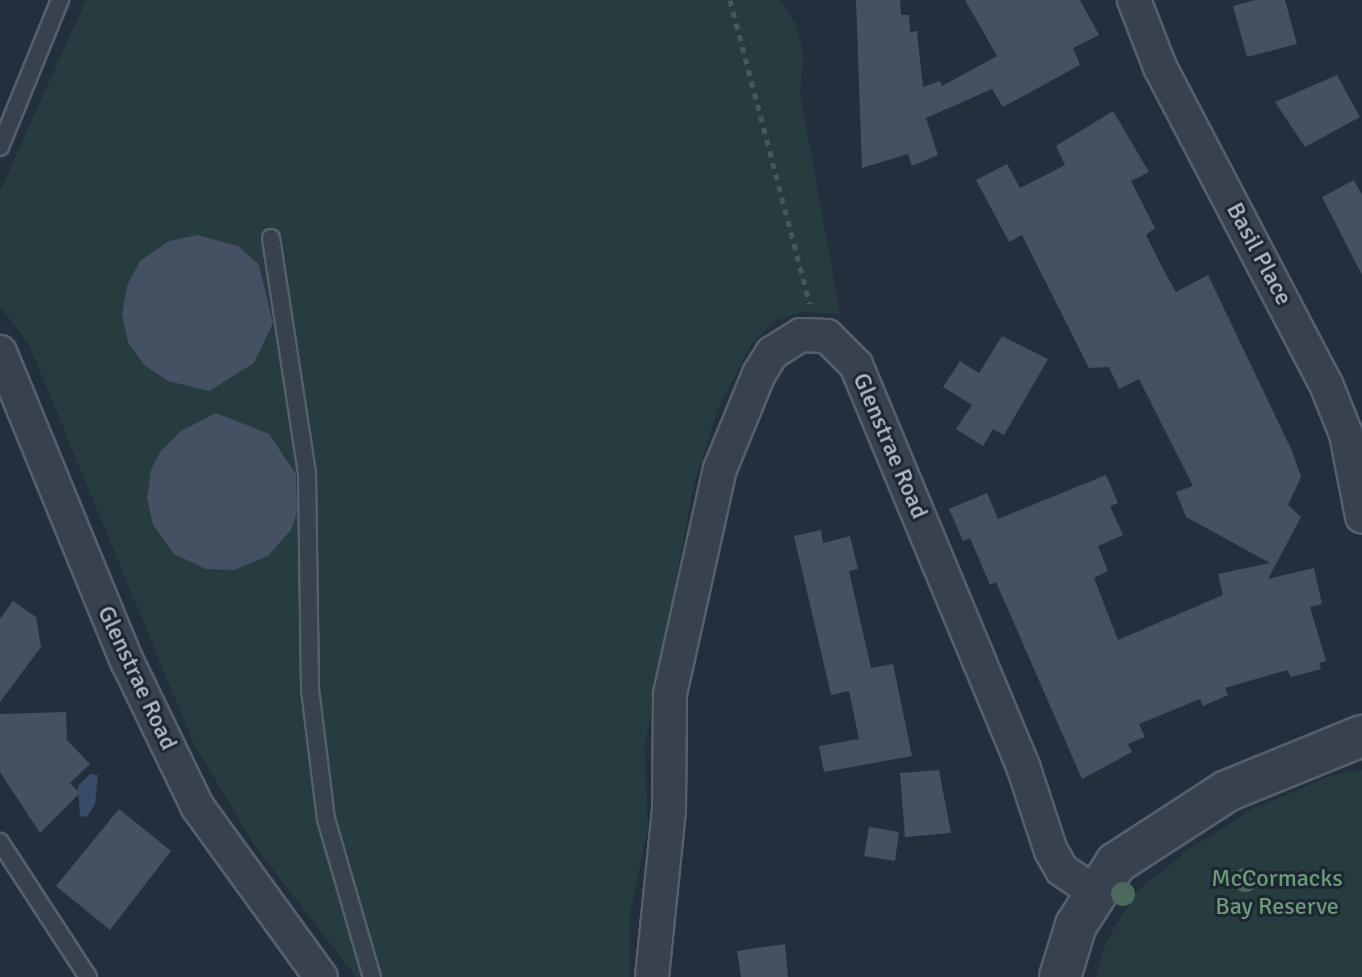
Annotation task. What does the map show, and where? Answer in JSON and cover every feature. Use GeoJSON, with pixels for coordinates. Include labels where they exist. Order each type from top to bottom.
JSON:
{"type":"FeatureCollection","features":[{"type":"Feature","properties":{"kind":"street","name":"Basil Place"},"geometry":{"type":"LineString","coordinates":[[1134,0],[1160,67],[1326,384],[1346,434],[1362,516]]}},
{"type":"Feature","properties":{"kind":"street","name":"Glenstrae Road"},"geometry":{"type":"LineString","coordinates":[[814,333],[841,344],[856,365],[1023,766],[1051,851],[1062,870],[1093,891]]}},
{"type":"Feature","properties":{"kind":"street"},"geometry":{"type":"LineString","coordinates":[[652,977],[669,811],[670,694],[720,469],[772,353],[814,333]]}},
{"type":"Feature","properties":{"kind":"street","name":"Glenstrae Road"},"geometry":{"type":"LineString","coordinates":[[0,352],[127,661],[197,806],[321,977]]}},
{"type":"Feature","properties":{"kind":"street"},"geometry":{"type":"LineString","coordinates":[[1060,977],[1093,891],[1116,863],[1185,813],[1287,762],[1362,736]]}},
{"type":"Feature","properties":{"kind":"lane"},"geometry":{"type":"LineString","coordinates":[[0,147],[60,0]]}},
{"type":"Feature","properties":{"kind":"lane"},"geometry":{"type":"LineString","coordinates":[[271,238],[307,473],[310,689],[326,819],[372,977]]}},
{"type":"Feature","properties":{"kind":"lane"},"geometry":{"type":"LineString","coordinates":[[0,842],[88,977]]}},
{"type":"Feature","properties":{"kind":"path"},"geometry":{"type":"LineString","coordinates":[[730,0],[807,276],[814,333]]}},
{"type":"Feature","properties":{"kind":"green space"},"geometry":{"type":"Polygon","coordinates":[[[86,0],[779,0],[795,23],[804,55],[800,92],[840,314],[801,312],[774,321],[750,346],[717,411],[694,483],[644,750],[648,827],[630,914],[630,977],[356,977],[255,846],[194,744],[29,345],[0,306],[0,191],[86,0]]]}},
{"type":"Feature","properties":{"kind":"green space","name":"McCormacks Bay Reserve"},"geometry":{"type":"Polygon","coordinates":[[[1362,770],[1362,977],[1096,977],[1106,942],[1136,892],[1191,848],[1251,810],[1330,776],[1362,770]]]}},
{"type":"Feature","properties":{"kind":"water"},"geometry":{"type":"Polygon","coordinates":[[[90,774],[98,775],[95,804],[87,817],[80,816],[78,786],[90,774]]]}},
{"type":"Feature","properties":{"kind":"building"},"geometry":{"type":"Polygon","coordinates":[[[856,0],[900,0],[901,15],[909,15],[910,32],[917,31],[923,87],[940,81],[942,86],[997,56],[965,0],[1080,0],[1099,35],[1073,48],[1080,65],[1003,107],[992,89],[926,118],[938,155],[912,166],[908,154],[862,168],[856,0]]]}},
{"type":"Feature","properties":{"kind":"building"},"geometry":{"type":"Polygon","coordinates":[[[1255,0],[1285,0],[1297,44],[1247,57],[1233,6],[1255,0]]]}},
{"type":"Feature","properties":{"kind":"building"},"geometry":{"type":"Polygon","coordinates":[[[1337,75],[1360,117],[1305,147],[1275,102],[1337,75]]]}},
{"type":"Feature","properties":{"kind":"building"},"geometry":{"type":"Polygon","coordinates":[[[1113,111],[1149,172],[1131,181],[1155,228],[1146,235],[1162,267],[1176,292],[1208,275],[1292,451],[1301,477],[1288,505],[1301,517],[1268,579],[1314,568],[1322,604],[1310,607],[1326,661],[1319,663],[1321,669],[1291,677],[1287,670],[1225,688],[1228,695],[1203,706],[1200,699],[1139,724],[1145,737],[1128,744],[1132,752],[1082,779],[996,582],[990,585],[970,538],[963,541],[949,509],[987,493],[998,519],[1106,475],[1118,503],[1110,506],[1123,535],[1098,546],[1108,571],[1094,578],[1118,640],[1223,595],[1218,574],[1270,563],[1186,517],[1176,492],[1193,486],[1139,379],[1119,389],[1109,367],[1089,368],[1022,235],[1009,242],[976,180],[1007,164],[1020,188],[1065,165],[1056,146],[1113,111]]]}},
{"type":"Feature","properties":{"kind":"building"},"geometry":{"type":"Polygon","coordinates":[[[1354,180],[1362,195],[1362,275],[1322,197],[1354,180]]]}},
{"type":"Feature","properties":{"kind":"building"},"geometry":{"type":"Polygon","coordinates":[[[197,235],[238,246],[259,265],[273,323],[254,363],[209,391],[168,381],[144,365],[128,342],[122,314],[127,286],[140,261],[169,241],[197,235]]]}},
{"type":"Feature","properties":{"kind":"building"},"geometry":{"type":"Polygon","coordinates":[[[1002,336],[1048,359],[1004,435],[993,429],[983,446],[956,429],[972,405],[943,387],[960,361],[979,373],[1002,336]]]}},
{"type":"Feature","properties":{"kind":"building"},"geometry":{"type":"Polygon","coordinates":[[[216,413],[269,434],[296,474],[297,512],[291,530],[268,556],[234,570],[206,569],[174,554],[153,525],[147,498],[151,470],[161,451],[181,431],[216,413]]]}},
{"type":"Feature","properties":{"kind":"building"},"geometry":{"type":"Polygon","coordinates":[[[821,530],[823,543],[850,536],[858,569],[849,571],[871,668],[893,664],[912,756],[824,772],[819,746],[859,739],[849,691],[831,695],[794,536],[821,530]]]}},
{"type":"Feature","properties":{"kind":"building"},"geometry":{"type":"Polygon","coordinates":[[[13,601],[36,617],[41,647],[0,702],[0,619],[13,601]]]}},
{"type":"Feature","properties":{"kind":"building"},"geometry":{"type":"Polygon","coordinates":[[[66,712],[67,740],[90,764],[70,783],[80,793],[40,833],[0,772],[0,714],[66,712]]]}},
{"type":"Feature","properties":{"kind":"building"},"geometry":{"type":"Polygon","coordinates":[[[939,770],[951,833],[905,837],[900,773],[939,770]]]}},
{"type":"Feature","properties":{"kind":"building"},"geometry":{"type":"Polygon","coordinates":[[[119,809],[171,851],[110,930],[56,886],[119,809]]]}},
{"type":"Feature","properties":{"kind":"building"},"geometry":{"type":"Polygon","coordinates":[[[869,827],[899,832],[895,861],[864,856],[869,827]]]}},
{"type":"Feature","properties":{"kind":"building"},"geometry":{"type":"Polygon","coordinates":[[[785,944],[788,977],[741,977],[737,951],[785,944]]]}}]}
